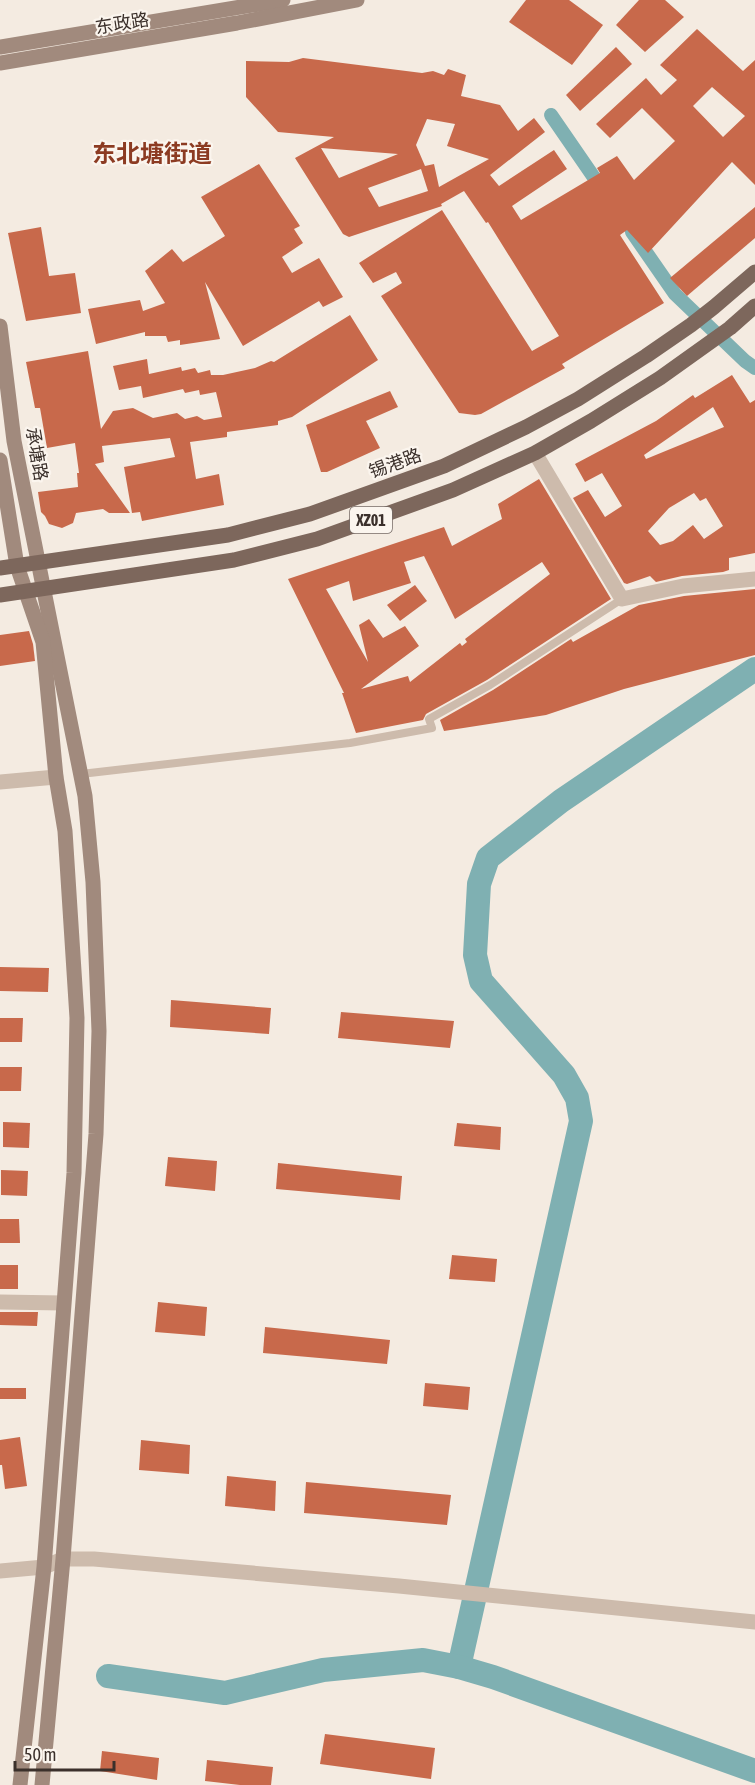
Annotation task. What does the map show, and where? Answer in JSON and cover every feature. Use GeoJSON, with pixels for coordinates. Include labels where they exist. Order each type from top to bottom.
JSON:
{"type":"FeatureCollection","features":[{"type":"Feature","properties":{"kind":"main road","name":"锡港路"},"geometry":{"type":"LineString","coordinates":[[0,568],[228,535],[310,514],[453,462],[578,399],[691,325],[755,272]]}},
{"type":"Feature","properties":{"kind":"main road","name":"XZ01"},"geometry":{"type":"LineString","coordinates":[[0,595],[234,560],[317,539],[453,490],[535,453],[660,378],[730,328],[755,306]]}},
{"type":"Feature","properties":{"kind":"street","name":"东政路"},"geometry":{"type":"LineString","coordinates":[[0,63],[283,0]]}},
{"type":"Feature","properties":{"kind":"street","name":"东政路"},"geometry":{"type":"LineString","coordinates":[[0,47],[239,11],[357,0]]}},
{"type":"Feature","properties":{"kind":"street","name":"承塘路"},"geometry":{"type":"LineString","coordinates":[[0,326],[14,441],[85,796],[93,882],[99,1031],[96,1134],[63,1559],[42,1785]]}},
{"type":"Feature","properties":{"kind":"street"},"geometry":{"type":"LineString","coordinates":[[535,453],[622,598],[683,586],[755,579]]}},
{"type":"Feature","properties":{"kind":"street","name":"承塘路"},"geometry":{"type":"LineString","coordinates":[[0,460],[17,566],[42,642],[56,777],[65,831],[77,1018],[75,1173],[44,1567],[20,1785]]}},
{"type":"Feature","properties":{"kind":"street"},"geometry":{"type":"LineString","coordinates":[[0,782],[56,777]]}},
{"type":"Feature","properties":{"kind":"street"},"geometry":{"type":"LineString","coordinates":[[0,1302],[63,1303]]}},
{"type":"Feature","properties":{"kind":"street"},"geometry":{"type":"LineString","coordinates":[[0,1571],[44,1567],[63,1559],[94,1560],[399,1586],[755,1622]]}},
{"type":"Feature","properties":{"kind":"lane"},"geometry":{"type":"LineString","coordinates":[[81,774],[350,743],[432,728],[429,719],[490,685],[622,598]]}},
{"type":"Feature","properties":{"kind":"building"},"geometry":{"type":"Polygon","coordinates":[[[526,0],[569,0],[603,25],[572,65],[509,22],[526,0]]]}},
{"type":"Feature","properties":{"kind":"building"},"geometry":{"type":"Polygon","coordinates":[[[639,0],[665,0],[684,17],[645,52],[616,25],[639,0]]]}},
{"type":"Feature","properties":{"kind":"building"},"geometry":{"type":"Polygon","coordinates":[[[697,29],[743,71],[755,60],[755,185],[732,162],[648,253],[627,230],[620,235],[664,303],[562,364],[565,368],[481,414],[475,415],[459,413],[381,296],[402,283],[396,272],[373,283],[359,263],[442,210],[532,351],[559,336],[488,222],[486,223],[464,191],[441,204],[442,206],[349,237],[343,234],[295,158],[334,137],[278,132],[246,97],[246,61],[289,62],[303,58],[422,73],[433,71],[444,75],[448,69],[466,75],[461,96],[500,105],[518,131],[534,118],[545,132],[490,175],[499,186],[554,150],[567,169],[512,206],[521,220],[600,173],[597,168],[617,156],[634,180],[675,141],[642,108],[610,138],[596,124],[646,78],[661,95],[677,80],[660,65],[697,29]],[[712,87],[693,106],[723,137],[745,116],[712,87]],[[427,119],[416,145],[425,166],[434,164],[439,187],[489,159],[447,146],[455,124],[427,119]],[[321,148],[339,178],[398,154],[321,148]],[[421,169],[368,188],[379,207],[428,191],[421,169]]]}},
{"type":"Feature","properties":{"kind":"building"},"geometry":{"type":"Polygon","coordinates":[[[616,47],[632,64],[580,111],[566,95],[616,47]]]}},
{"type":"Feature","properties":{"kind":"building"},"geometry":{"type":"Polygon","coordinates":[[[259,164],[300,226],[294,229],[303,243],[282,257],[292,273],[319,258],[343,297],[323,307],[319,301],[243,346],[205,282],[220,339],[180,345],[180,340],[168,342],[166,336],[145,336],[145,332],[96,344],[88,309],[140,300],[143,311],[165,303],[145,271],[172,249],[183,262],[225,236],[201,197],[259,164]]]}},
{"type":"Feature","properties":{"kind":"building"},"geometry":{"type":"Polygon","coordinates":[[[755,207],[755,238],[687,296],[670,278],[755,207]]]}},
{"type":"Feature","properties":{"kind":"building"},"geometry":{"type":"Polygon","coordinates":[[[41,227],[49,276],[75,273],[81,313],[26,321],[8,233],[41,227]]]}},
{"type":"Feature","properties":{"kind":"building"},"geometry":{"type":"Polygon","coordinates":[[[350,315],[378,360],[292,417],[278,421],[278,425],[227,432],[227,437],[190,442],[196,479],[219,474],[224,505],[142,521],[140,512],[132,513],[124,467],[175,457],[170,438],[102,446],[104,462],[95,464],[130,513],[109,513],[103,509],[76,513],[73,523],[62,528],[49,524],[41,512],[38,492],[78,487],[77,473],[79,473],[75,443],[47,448],[40,408],[35,408],[26,362],[88,351],[101,429],[113,411],[133,408],[153,418],[177,413],[185,419],[197,416],[204,420],[222,417],[216,392],[200,395],[199,390],[185,393],[183,389],[143,398],[141,386],[119,390],[113,366],[147,359],[149,374],[181,367],[182,371],[195,368],[198,373],[210,370],[211,375],[223,375],[274,362],[350,315]]]}},
{"type":"Feature","properties":{"kind":"building"},"geometry":{"type":"Polygon","coordinates":[[[732,375],[750,403],[755,400],[755,553],[729,558],[729,570],[723,572],[682,576],[656,582],[650,576],[624,583],[573,498],[588,490],[605,517],[622,506],[602,473],[585,482],[575,464],[656,421],[693,395],[695,398],[732,375]],[[713,407],[644,455],[646,459],[724,427],[713,407]],[[694,493],[669,508],[648,531],[660,545],[673,541],[693,525],[704,539],[723,526],[706,498],[700,501],[694,493]]]}},
{"type":"Feature","properties":{"kind":"building"},"geometry":{"type":"Polygon","coordinates":[[[390,391],[398,407],[366,421],[380,448],[327,472],[321,472],[306,425],[390,391]]]}},
{"type":"Feature","properties":{"kind":"building"},"geometry":{"type":"Polygon","coordinates":[[[539,479],[611,599],[487,680],[426,714],[423,720],[356,733],[342,693],[344,693],[288,579],[444,527],[452,546],[502,519],[498,504],[539,479]],[[424,556],[404,562],[411,583],[353,601],[349,581],[326,589],[368,662],[359,625],[369,619],[383,638],[405,626],[419,646],[361,689],[408,676],[410,682],[460,643],[462,646],[467,642],[465,639],[550,574],[542,562],[455,619],[424,556]]]}},
{"type":"Feature","properties":{"kind":"building"},"geometry":{"type":"Polygon","coordinates":[[[415,585],[427,601],[400,621],[387,605],[415,585]]]}},
{"type":"Feature","properties":{"kind":"building"},"geometry":{"type":"Polygon","coordinates":[[[755,589],[755,655],[624,689],[546,715],[444,731],[440,720],[493,690],[571,639],[573,642],[639,605],[684,596],[755,589]]]}},
{"type":"Feature","properties":{"kind":"building"},"geometry":{"type":"Polygon","coordinates":[[[29,631],[35,661],[0,666],[0,635],[29,631]]]}},
{"type":"Feature","properties":{"kind":"building"},"geometry":{"type":"Polygon","coordinates":[[[0,967],[49,968],[48,992],[0,991],[0,967]]]}},
{"type":"Feature","properties":{"kind":"building"},"geometry":{"type":"Polygon","coordinates":[[[171,1000],[271,1008],[269,1034],[170,1027],[171,1000]]]}},
{"type":"Feature","properties":{"kind":"building"},"geometry":{"type":"Polygon","coordinates":[[[341,1012],[454,1021],[450,1048],[338,1038],[341,1012]]]}},
{"type":"Feature","properties":{"kind":"building"},"geometry":{"type":"Polygon","coordinates":[[[0,1018],[23,1018],[22,1042],[0,1042],[0,1018]]]}},
{"type":"Feature","properties":{"kind":"building"},"geometry":{"type":"Polygon","coordinates":[[[0,1067],[22,1067],[21,1091],[0,1091],[0,1067]]]}},
{"type":"Feature","properties":{"kind":"building"},"geometry":{"type":"Polygon","coordinates":[[[3,1122],[30,1123],[29,1148],[3,1147],[3,1122]]]}},
{"type":"Feature","properties":{"kind":"building"},"geometry":{"type":"Polygon","coordinates":[[[457,1123],[501,1127],[500,1150],[454,1146],[457,1123]]]}},
{"type":"Feature","properties":{"kind":"building"},"geometry":{"type":"Polygon","coordinates":[[[168,1157],[217,1161],[215,1191],[165,1186],[168,1157]]]}},
{"type":"Feature","properties":{"kind":"building"},"geometry":{"type":"Polygon","coordinates":[[[278,1163],[402,1176],[400,1200],[276,1189],[278,1163]]]}},
{"type":"Feature","properties":{"kind":"building"},"geometry":{"type":"Polygon","coordinates":[[[1,1170],[28,1171],[27,1196],[1,1195],[1,1170]]]}},
{"type":"Feature","properties":{"kind":"building"},"geometry":{"type":"Polygon","coordinates":[[[0,1219],[19,1219],[20,1243],[0,1243],[0,1219]]]}},
{"type":"Feature","properties":{"kind":"building"},"geometry":{"type":"Polygon","coordinates":[[[452,1255],[497,1259],[495,1282],[449,1279],[452,1255]]]}},
{"type":"Feature","properties":{"kind":"building"},"geometry":{"type":"Polygon","coordinates":[[[0,1265],[18,1265],[18,1289],[0,1289],[0,1265]]]}},
{"type":"Feature","properties":{"kind":"building"},"geometry":{"type":"Polygon","coordinates":[[[158,1302],[207,1307],[205,1336],[155,1332],[158,1302]]]}},
{"type":"Feature","properties":{"kind":"building"},"geometry":{"type":"Polygon","coordinates":[[[0,1312],[38,1312],[37,1326],[0,1325],[0,1312]]]}},
{"type":"Feature","properties":{"kind":"building"},"geometry":{"type":"Polygon","coordinates":[[[265,1327],[390,1340],[387,1364],[263,1353],[265,1327]]]}},
{"type":"Feature","properties":{"kind":"building"},"geometry":{"type":"Polygon","coordinates":[[[425,1383],[470,1387],[468,1410],[423,1406],[425,1383]]]}},
{"type":"Feature","properties":{"kind":"building"},"geometry":{"type":"Polygon","coordinates":[[[0,1388],[26,1388],[26,1399],[0,1399],[0,1388]]]}},
{"type":"Feature","properties":{"kind":"building"},"geometry":{"type":"Polygon","coordinates":[[[20,1437],[27,1486],[5,1489],[2,1465],[0,1465],[0,1440],[20,1437]]]}},
{"type":"Feature","properties":{"kind":"building"},"geometry":{"type":"Polygon","coordinates":[[[141,1440],[190,1445],[189,1474],[139,1470],[141,1440]]]}},
{"type":"Feature","properties":{"kind":"building"},"geometry":{"type":"Polygon","coordinates":[[[227,1476],[276,1481],[275,1511],[225,1506],[227,1476]]]}},
{"type":"Feature","properties":{"kind":"building"},"geometry":{"type":"Polygon","coordinates":[[[306,1482],[451,1495],[447,1525],[304,1513],[306,1482]]]}},
{"type":"Feature","properties":{"kind":"building"},"geometry":{"type":"Polygon","coordinates":[[[325,1734],[435,1748],[431,1779],[320,1764],[325,1734]]]}},
{"type":"Feature","properties":{"kind":"building"},"geometry":{"type":"Polygon","coordinates":[[[102,1751],[159,1758],[157,1780],[100,1771],[102,1751]]]}},
{"type":"Feature","properties":{"kind":"building"},"geometry":{"type":"Polygon","coordinates":[[[207,1760],[273,1767],[271,1785],[240,1785],[205,1781],[207,1760]]]}},
{"type":"Feature","properties":{"kind":"waterway"},"geometry":{"type":"LineString","coordinates":[[551,115],[604,192]]}},
{"type":"Feature","properties":{"kind":"waterway"},"geometry":{"type":"LineString","coordinates":[[632,232],[675,294],[755,368]]}},
{"type":"Feature","properties":{"kind":"waterway"},"geometry":{"type":"LineString","coordinates":[[459,1667],[581,1121],[577,1098],[564,1075],[481,981],[475,955],[479,884],[488,858],[561,801],[755,669]]}},
{"type":"Feature","properties":{"kind":"waterway"},"geometry":{"type":"LineString","coordinates":[[108,1676],[225,1693],[323,1670],[423,1660],[493,1677],[755,1771]]}},
{"type":"Feature","properties":{"kind":"district","name":"东北塘街道"},"geometry":{"type":"Point","coordinates":[152,153]}}]}
